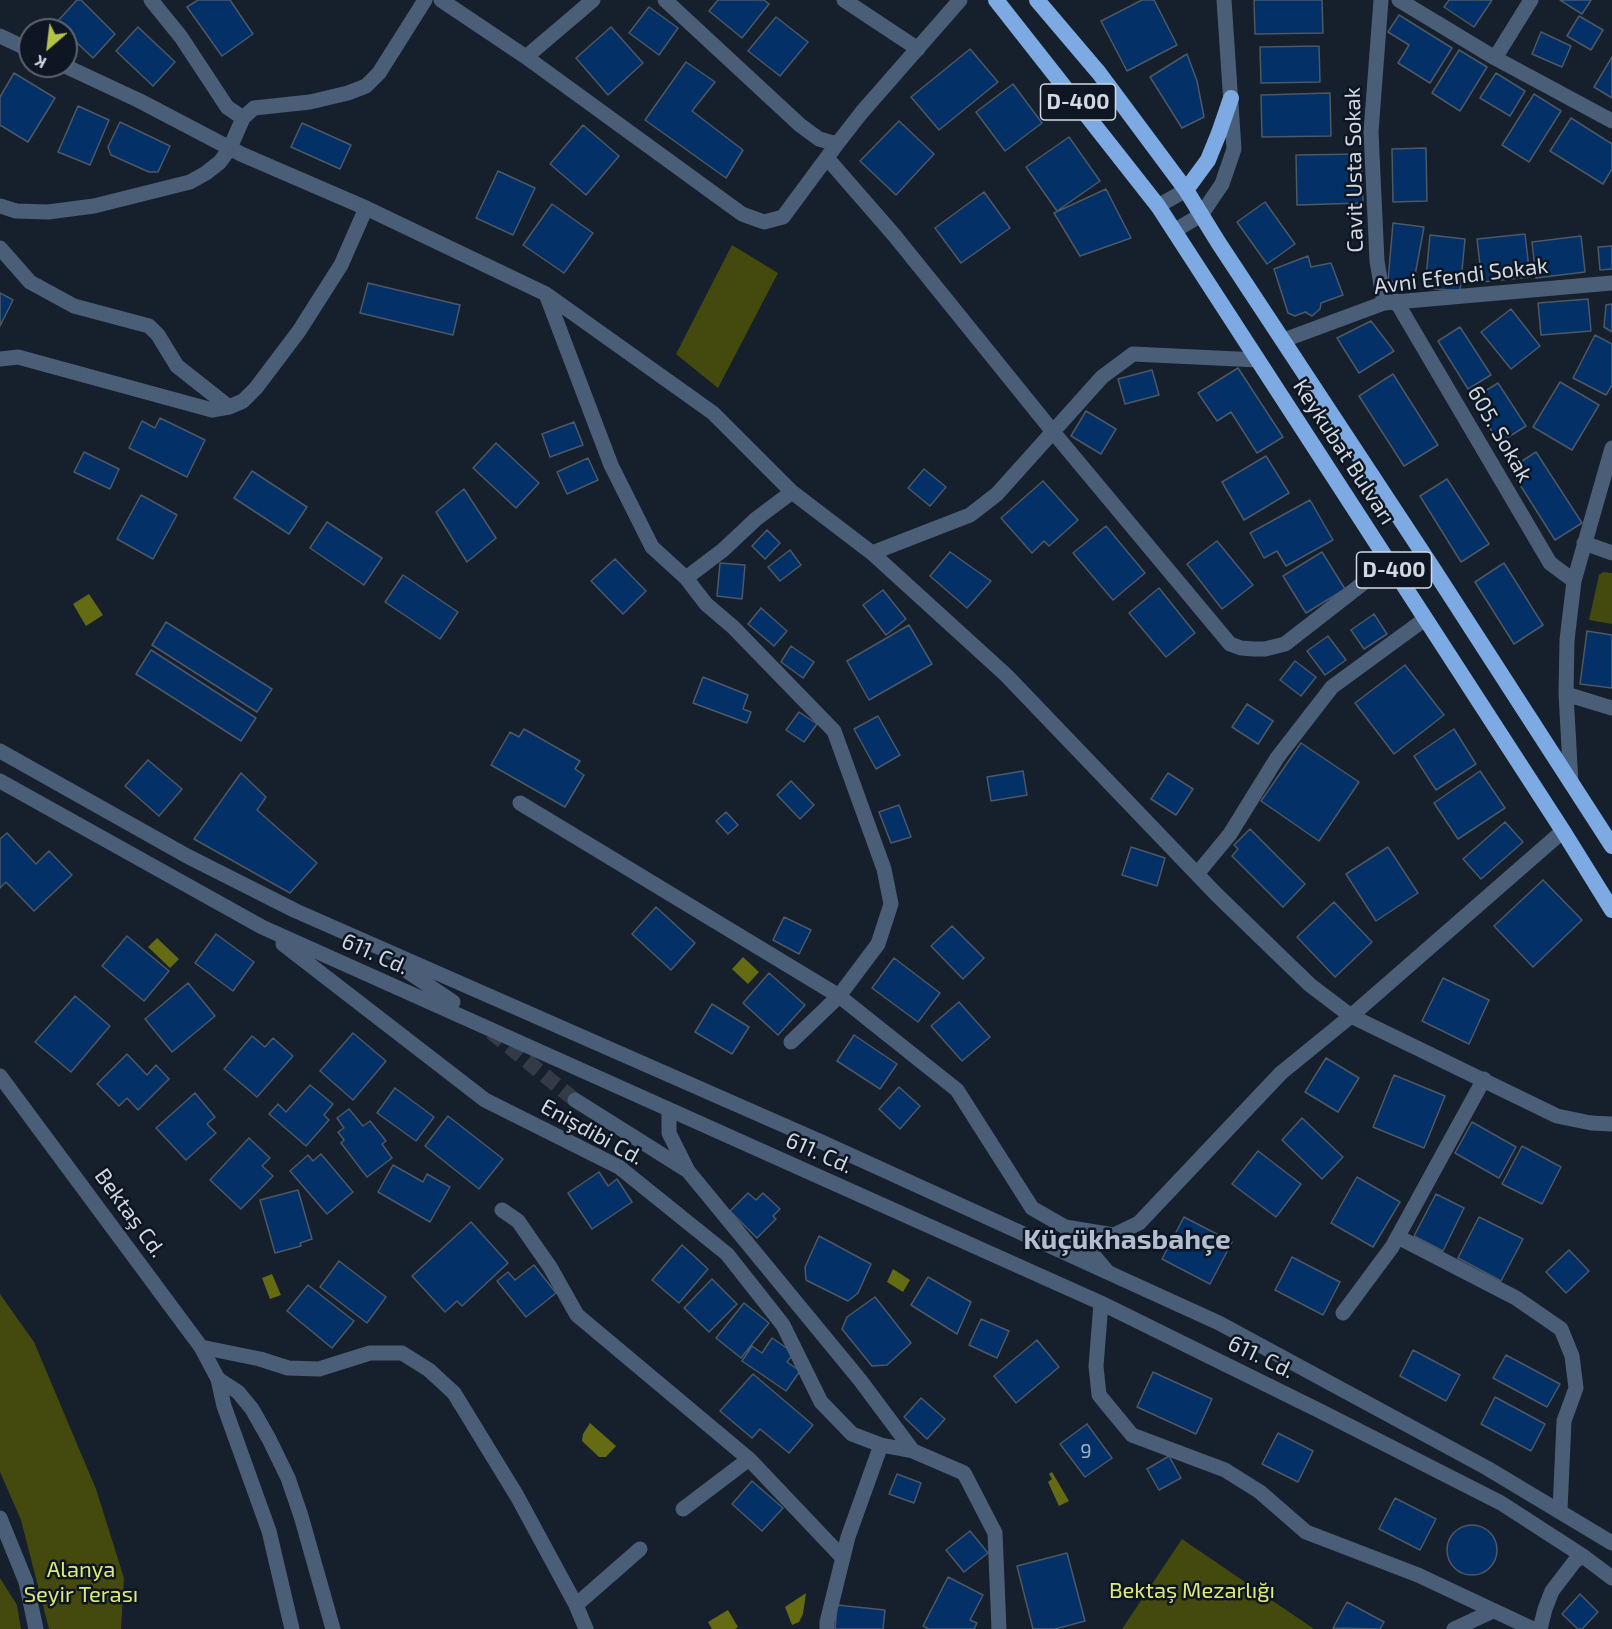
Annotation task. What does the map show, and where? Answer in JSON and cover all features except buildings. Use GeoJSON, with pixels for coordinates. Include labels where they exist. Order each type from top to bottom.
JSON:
{"type":"FeatureCollection","features":[{"type":"Feature","properties":{"kind":"highway","name":"D-400"},"geometry":{"type":"LineString","coordinates":[[996,0],[1158,206],[1174,231]]}},
{"type":"Feature","properties":{"kind":"highway"},"geometry":{"type":"LineString","coordinates":[[1037,0],[1099,73],[1186,190],[1208,160],[1220,134],[1231,98]]}},
{"type":"Feature","properties":{"kind":"highway","name":"D-400"},"geometry":{"type":"LineString","coordinates":[[1186,190],[1202,215]]}},
{"type":"Feature","properties":{"kind":"highway","name":"Keykubat Bulvarı"},"geometry":{"type":"LineString","coordinates":[[1202,215],[1612,846]]}},
{"type":"Feature","properties":{"kind":"highway","name":"Keykubat Bulvarı"},"geometry":{"type":"LineString","coordinates":[[1174,231],[1612,910]]}},
{"type":"Feature","properties":{"kind":"street"},"geometry":{"type":"LineString","coordinates":[[151,0],[181,37],[227,107],[243,118]]}},
{"type":"Feature","properties":{"kind":"street"},"geometry":{"type":"LineString","coordinates":[[0,206],[16,211],[48,212],[94,206],[190,182],[220,162],[230,148],[243,118],[254,108],[310,102],[366,86],[379,73],[425,0]]}},
{"type":"Feature","properties":{"kind":"street"},"geometry":{"type":"LineString","coordinates":[[441,0],[526,57],[742,214],[764,222],[783,217],[837,144],[960,0]]}},
{"type":"Feature","properties":{"kind":"street"},"geometry":{"type":"LineString","coordinates":[[526,57],[593,0]]}},
{"type":"Feature","properties":{"kind":"street"},"geometry":{"type":"LineString","coordinates":[[665,0],[800,125],[819,139],[837,144]]}},
{"type":"Feature","properties":{"kind":"street"},"geometry":{"type":"LineString","coordinates":[[844,0],[918,49]]}},
{"type":"Feature","properties":{"kind":"street"},"geometry":{"type":"LineString","coordinates":[[1174,231],[1202,215],[1222,184],[1234,149],[1224,0]]}},
{"type":"Feature","properties":{"kind":"street","name":"Cavit Usta Sokak"},"geometry":{"type":"LineString","coordinates":[[1381,0],[1371,132],[1377,261],[1390,302]]}},
{"type":"Feature","properties":{"kind":"street"},"geometry":{"type":"LineString","coordinates":[[1399,0],[1495,58],[1612,121]]}},
{"type":"Feature","properties":{"kind":"street"},"geometry":{"type":"LineString","coordinates":[[1495,58],[1531,0]]}},
{"type":"Feature","properties":{"kind":"street"},"geometry":{"type":"LineString","coordinates":[[0,36],[18,44]]}},
{"type":"Feature","properties":{"kind":"street"},"geometry":{"type":"LineString","coordinates":[[78,72],[140,100],[241,154],[366,208],[546,294],[713,413],[792,492],[872,553],[1006,675],[1197,874],[1310,985],[1351,1016],[1557,1116],[1591,1123],[1612,1124]]}},
{"type":"Feature","properties":{"kind":"street"},"geometry":{"type":"LineString","coordinates":[[827,158],[894,235],[1054,433],[1230,644],[1254,649],[1285,644],[1389,563]]}},
{"type":"Feature","properties":{"kind":"street"},"geometry":{"type":"LineString","coordinates":[[1158,206],[1186,190]]}},
{"type":"Feature","properties":{"kind":"street"},"geometry":{"type":"LineString","coordinates":[[0,359],[18,357],[212,410],[229,407],[243,401],[256,388],[299,331],[341,265],[366,208]]}},
{"type":"Feature","properties":{"kind":"street"},"geometry":{"type":"LineString","coordinates":[[0,248],[30,282],[74,306],[148,326],[158,335],[177,366],[229,407]]}},
{"type":"Feature","properties":{"kind":"street","name":"Avni Efendi Sokak"},"geometry":{"type":"LineString","coordinates":[[1284,340],[1390,302],[1612,283]]}},
{"type":"Feature","properties":{"kind":"street"},"geometry":{"type":"LineString","coordinates":[[546,294],[611,465],[652,547],[686,578],[706,604],[733,627],[834,731],[884,869],[891,904],[878,944],[839,996],[791,1042]]}},
{"type":"Feature","properties":{"kind":"street","name":"605. Sokak"},"geometry":{"type":"LineString","coordinates":[[1390,302],[1550,563],[1574,580]]}},
{"type":"Feature","properties":{"kind":"street"},"geometry":{"type":"LineString","coordinates":[[872,553],[970,515],[997,494],[1102,377],[1133,354],[1258,360]]}},
{"type":"Feature","properties":{"kind":"street"},"geometry":{"type":"LineString","coordinates":[[1571,783],[1566,694],[1567,640],[1574,580],[1612,448]]}},
{"type":"Feature","properties":{"kind":"street"},"geometry":{"type":"LineString","coordinates":[[686,578],[792,492]]}},
{"type":"Feature","properties":{"kind":"street"},"geometry":{"type":"LineString","coordinates":[[1584,543],[1612,553]]}},
{"type":"Feature","properties":{"kind":"street"},"geometry":{"type":"LineString","coordinates":[[1197,874],[1230,834],[1277,758],[1332,687],[1425,619]]}},
{"type":"Feature","properties":{"kind":"street"},"geometry":{"type":"LineString","coordinates":[[1566,694],[1612,708]]}},
{"type":"Feature","properties":{"kind":"street","name":"611. Cd."},"geometry":{"type":"LineString","coordinates":[[0,751],[187,856],[296,911],[824,1143],[1219,1323],[1487,1468],[1612,1543]]}},
{"type":"Feature","properties":{"kind":"street","name":"611. Cd."},"geometry":{"type":"LineString","coordinates":[[0,781],[262,927],[1101,1303],[1501,1503],[1583,1556],[1612,1578]]}},
{"type":"Feature","properties":{"kind":"street"},"geometry":{"type":"LineString","coordinates":[[520,803],[839,996],[957,1090],[1032,1208],[1065,1227],[1090,1251],[1108,1273]]}},
{"type":"Feature","properties":{"kind":"street"},"geometry":{"type":"LineString","coordinates":[[1065,1227],[1114,1235],[1139,1222],[1281,1073],[1351,1016],[1563,831]]}},
{"type":"Feature","properties":{"kind":"street","name":"Enişdibi Cd."},"geometry":{"type":"LineString","coordinates":[[262,927],[485,1100],[619,1167],[727,1254],[783,1324],[821,1402],[852,1434],[881,1445],[913,1451],[964,1473],[995,1533],[999,1629]]}},
{"type":"Feature","properties":{"kind":"street"},"geometry":{"type":"LineString","coordinates":[[366,943],[453,1002]]}},
{"type":"Feature","properties":{"kind":"street","name":"Bektaş Cd."},"geometry":{"type":"LineString","coordinates":[[0,1076],[201,1347],[218,1379]]}},
{"type":"Feature","properties":{"kind":"street"},"geometry":{"type":"LineString","coordinates":[[1342,1313],[1398,1237],[1484,1079]]}},
{"type":"Feature","properties":{"kind":"street"},"geometry":{"type":"LineString","coordinates":[[575,1100],[688,1171]]}},
{"type":"Feature","properties":{"kind":"street","name":"Enişdibi Cd."},"geometry":{"type":"LineString","coordinates":[[669,1111],[669,1133],[688,1171],[860,1380],[913,1451]]}},
{"type":"Feature","properties":{"kind":"street"},"geometry":{"type":"LineString","coordinates":[[502,1210],[518,1221],[550,1267],[577,1315],[749,1459],[843,1558]]}},
{"type":"Feature","properties":{"kind":"street"},"geometry":{"type":"LineString","coordinates":[[1398,1237],[1516,1298],[1561,1329],[1572,1356],[1576,1388],[1564,1421],[1560,1510]]}},
{"type":"Feature","properties":{"kind":"street"},"geometry":{"type":"LineString","coordinates":[[1101,1303],[1096,1366],[1100,1395],[1132,1435],[1225,1470],[1260,1492],[1306,1532],[1418,1575],[1533,1629]]}},
{"type":"Feature","properties":{"kind":"street"},"geometry":{"type":"LineString","coordinates":[[201,1347],[260,1359],[288,1368],[319,1369],[370,1353],[402,1353],[429,1370],[454,1393],[517,1496],[576,1605],[586,1629]]}},
{"type":"Feature","properties":{"kind":"street"},"geometry":{"type":"LineString","coordinates":[[218,1379],[224,1406],[269,1531],[292,1629]]}},
{"type":"Feature","properties":{"kind":"street"},"geometry":{"type":"LineString","coordinates":[[218,1379],[238,1392],[252,1409],[288,1478],[333,1629]]}},
{"type":"Feature","properties":{"kind":"street"},"geometry":{"type":"LineString","coordinates":[[827,1629],[848,1537],[881,1445]]}},
{"type":"Feature","properties":{"kind":"street"},"geometry":{"type":"LineString","coordinates":[[683,1509],[749,1459]]}},
{"type":"Feature","properties":{"kind":"street"},"geometry":{"type":"LineString","coordinates":[[0,1518],[26,1582],[36,1629]]}},
{"type":"Feature","properties":{"kind":"street"},"geometry":{"type":"LineString","coordinates":[[576,1605],[640,1549]]}},
{"type":"Feature","properties":{"kind":"street"},"geometry":{"type":"LineString","coordinates":[[1540,1629],[1552,1591],[1575,1561],[1583,1556]]}},
{"type":"Feature","properties":{"kind":"street"},"geometry":{"type":"LineString","coordinates":[[1454,1629],[1493,1611]]}},
{"type":"Feature","properties":{"kind":"green space"},"geometry":{"type":"Polygon","coordinates":[[[732,245],[778,273],[718,388],[676,354],[732,245]]]}},
{"type":"Feature","properties":{"kind":"green space"},"geometry":{"type":"Polygon","coordinates":[[[1603,572],[1612,573],[1612,624],[1589,620],[1599,575],[1603,572]]]}},
{"type":"Feature","properties":{"kind":"green space","name":"Alanya Seyir Terası"},"geometry":{"type":"Polygon","coordinates":[[[0,1294],[34,1342],[96,1489],[124,1578],[121,1629],[49,1629],[21,1520],[0,1472],[0,1294]]]}},
{"type":"Feature","properties":{"kind":"green space","name":"Bektaş Mezarlığı"},"geometry":{"type":"Polygon","coordinates":[[[1182,1539],[1314,1629],[1122,1629],[1182,1539]]]}},
{"type":"Feature","properties":{"kind":"green space"},"geometry":{"type":"Polygon","coordinates":[[[0,1578],[17,1605],[21,1629],[0,1629],[0,1578]]]}},
{"type":"Feature","properties":{"kind":"shaded area"},"geometry":{"type":"Polygon","coordinates":[[[89,594],[103,615],[86,626],[73,604],[89,594]]]}},
{"type":"Feature","properties":{"kind":"shaded area"},"geometry":{"type":"Polygon","coordinates":[[[157,938],[179,959],[170,968],[148,947],[157,938]]]}},
{"type":"Feature","properties":{"kind":"shaded area"},"geometry":{"type":"Polygon","coordinates":[[[743,957],[759,972],[748,984],[732,969],[743,957]]]}},
{"type":"Feature","properties":{"kind":"shaded area"},"geometry":{"type":"Polygon","coordinates":[[[893,1269],[910,1280],[903,1292],[887,1282],[893,1269]]]}},
{"type":"Feature","properties":{"kind":"shaded area"},"geometry":{"type":"Polygon","coordinates":[[[272,1274],[281,1295],[270,1299],[262,1278],[272,1274]]]}},
{"type":"Feature","properties":{"kind":"shaded area"},"geometry":{"type":"Polygon","coordinates":[[[590,1423],[616,1446],[606,1457],[599,1457],[582,1441],[583,1434],[590,1423]]]}},
{"type":"Feature","properties":{"kind":"shaded area"},"geometry":{"type":"Polygon","coordinates":[[[1052,1472],[1069,1501],[1059,1506],[1048,1482],[1052,1479],[1049,1474],[1052,1472]]]}},
{"type":"Feature","properties":{"kind":"shaded area"},"geometry":{"type":"Polygon","coordinates":[[[806,1593],[803,1614],[799,1622],[792,1625],[785,1607],[806,1593]]]}},
{"type":"Feature","properties":{"kind":"shaded area"},"geometry":{"type":"Polygon","coordinates":[[[728,1610],[738,1627],[712,1629],[708,1622],[728,1610]]]}},
{"type":"Feature","properties":{"kind":"tunnel"},"geometry":{"type":"LineString","coordinates":[[491,1032],[575,1100]]}},
{"type":"Feature","properties":{"kind":"district","name":"Küçükhasbahçe"},"geometry":{"type":"Point","coordinates":[1127,1240]}}]}
